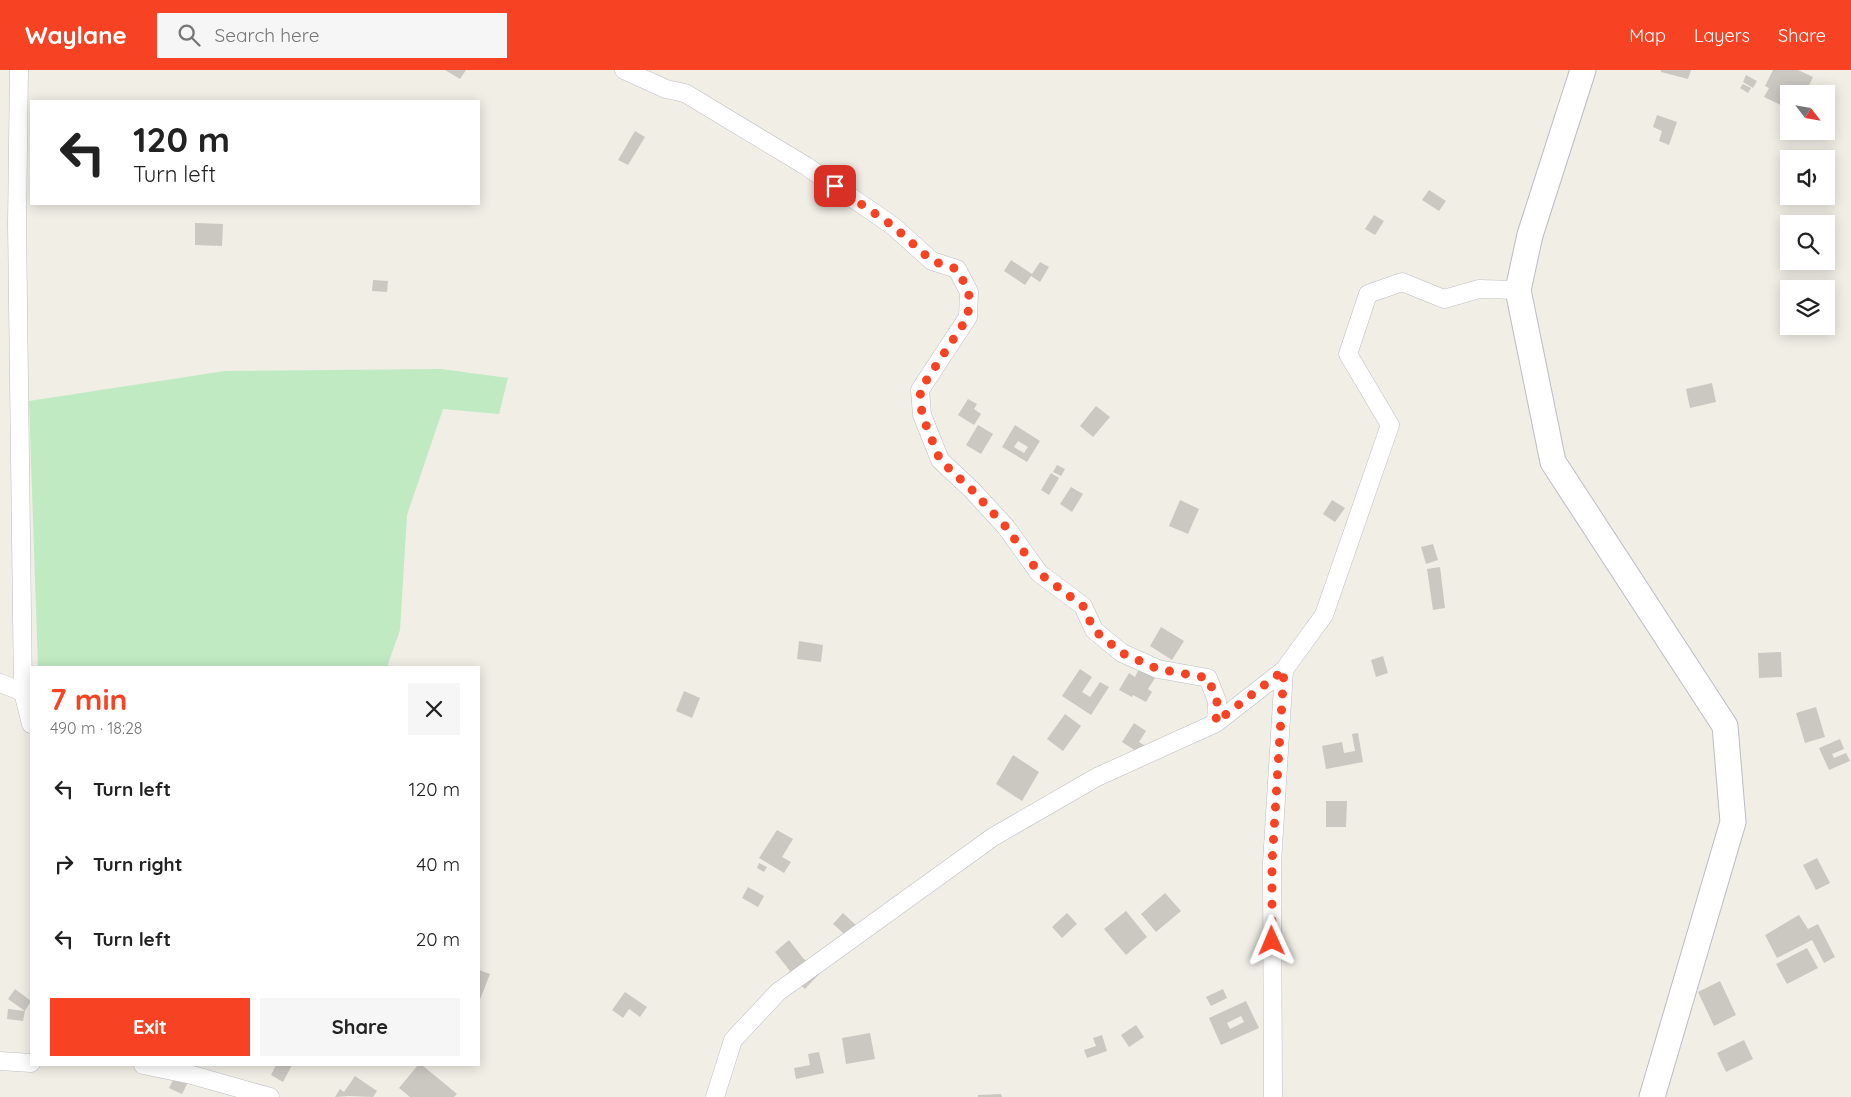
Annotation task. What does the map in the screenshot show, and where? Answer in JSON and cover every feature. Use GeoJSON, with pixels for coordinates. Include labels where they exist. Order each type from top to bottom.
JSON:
{"type":"FeatureCollection","features":[{"type":"Feature","properties":{"kind":"street"},"geometry":{"type":"LineString","coordinates":[[18,70],[17,224],[23,692],[30,720]]}},
{"type":"Feature","properties":{"kind":"street"},"geometry":{"type":"LineString","coordinates":[[624,70],[666,89],[693,98],[806,166],[893,226],[932,261],[957,269],[969,292],[968,317],[920,390],[922,415],[940,460],[972,490],[1006,527],[1039,573],[1083,606],[1094,630],[1122,653],[1158,669],[1208,678],[1217,701],[1216,722]]}},
{"type":"Feature","properties":{"kind":"street"},"geometry":{"type":"LineString","coordinates":[[1584,70],[1530,235],[1518,290],[1553,462],[1725,726],[1733,822],[1652,1097]]}},
{"type":"Feature","properties":{"kind":"street"},"geometry":{"type":"LineString","coordinates":[[714,1097],[733,1040],[778,992],[992,837],[1097,777],[1216,722],[1284,670],[1324,615],[1390,425],[1348,354],[1368,294],[1402,282],[1444,299],[1479,289],[1518,290]]}},
{"type":"Feature","properties":{"kind":"street"},"geometry":{"type":"LineString","coordinates":[[1273,1097],[1272,863],[1284,670]]}},
{"type":"Feature","properties":{"kind":"street"},"geometry":{"type":"LineString","coordinates":[[0,683],[23,692]]}},
{"type":"Feature","properties":{"kind":"street"},"geometry":{"type":"LineString","coordinates":[[0,1061],[30,1063]]}},
{"type":"Feature","properties":{"kind":"street"},"geometry":{"type":"LineString","coordinates":[[148,1066],[192,1075],[270,1097]]}},
{"type":"Feature","properties":{"kind":"green space"},"geometry":{"type":"Polygon","coordinates":[[[441,369],[508,378],[499,414],[443,409],[407,515],[400,630],[387,666],[38,666],[29,401],[225,371],[441,369]]]}},
{"type":"Feature","properties":{"kind":"building"},"geometry":{"type":"Polygon","coordinates":[[[445,70],[466,70],[460,79],[445,70]]]}},
{"type":"Feature","properties":{"kind":"building"},"geometry":{"type":"Polygon","coordinates":[[[1661,70],[1691,70],[1688,79],[1661,72],[1661,70]]]}},
{"type":"Feature","properties":{"kind":"building"},"geometry":{"type":"Polygon","coordinates":[[[1773,70],[1798,70],[1813,77],[1809,85],[1780,85],[1780,105],[1764,97],[1769,88],[1765,86],[1773,70]]]}},
{"type":"Feature","properties":{"kind":"building"},"geometry":{"type":"Polygon","coordinates":[[[1746,75],[1757,81],[1753,88],[1743,82],[1746,75]]]}},
{"type":"Feature","properties":{"kind":"building"},"geometry":{"type":"Polygon","coordinates":[[[1743,84],[1751,88],[1748,93],[1740,88],[1743,84]]]}},
{"type":"Feature","properties":{"kind":"building"},"geometry":{"type":"Polygon","coordinates":[[[1657,115],[1677,122],[1669,145],[1659,141],[1662,131],[1653,127],[1657,115]]]}},
{"type":"Feature","properties":{"kind":"building"},"geometry":{"type":"Polygon","coordinates":[[[635,131],[645,137],[628,165],[618,160],[635,131]]]}},
{"type":"Feature","properties":{"kind":"building"},"geometry":{"type":"Polygon","coordinates":[[[1429,190],[1446,201],[1439,211],[1422,200],[1429,190]]]}},
{"type":"Feature","properties":{"kind":"building"},"geometry":{"type":"Polygon","coordinates":[[[1374,215],[1384,221],[1375,235],[1365,229],[1374,215]]]}},
{"type":"Feature","properties":{"kind":"building"},"geometry":{"type":"Polygon","coordinates":[[[195,223],[223,224],[222,246],[195,245],[195,223]]]}},
{"type":"Feature","properties":{"kind":"building"},"geometry":{"type":"Polygon","coordinates":[[[1011,260],[1032,274],[1040,262],[1049,267],[1040,282],[1031,276],[1025,285],[1004,271],[1011,260]]]}},
{"type":"Feature","properties":{"kind":"building"},"geometry":{"type":"Polygon","coordinates":[[[373,280],[388,281],[387,292],[372,291],[373,280]]]}},
{"type":"Feature","properties":{"kind":"building"},"geometry":{"type":"Polygon","coordinates":[[[1712,383],[1716,402],[1690,408],[1686,389],[1712,383]]]}},
{"type":"Feature","properties":{"kind":"building"},"geometry":{"type":"Polygon","coordinates":[[[968,399],[977,404],[974,409],[981,414],[974,425],[958,415],[968,399]]]}},
{"type":"Feature","properties":{"kind":"building"},"geometry":{"type":"Polygon","coordinates":[[[1096,406],[1110,417],[1093,437],[1080,426],[1096,406]]]}},
{"type":"Feature","properties":{"kind":"building"},"geometry":{"type":"Polygon","coordinates":[[[978,425],[993,434],[981,454],[966,445],[978,425]]]}},
{"type":"Feature","properties":{"kind":"building"},"geometry":{"type":"Polygon","coordinates":[[[1015,425],[1040,441],[1027,462],[1002,447],[1015,425]],[[1018,441],[1014,447],[1024,453],[1028,447],[1018,441]]]}},
{"type":"Feature","properties":{"kind":"building"},"geometry":{"type":"Polygon","coordinates":[[[1057,465],[1065,469],[1061,476],[1053,472],[1057,465]]]}},
{"type":"Feature","properties":{"kind":"building"},"geometry":{"type":"Polygon","coordinates":[[[1051,473],[1059,478],[1049,495],[1041,490],[1051,473]]]}},
{"type":"Feature","properties":{"kind":"building"},"geometry":{"type":"Polygon","coordinates":[[[1071,487],[1083,494],[1072,512],[1060,504],[1071,487]]]}},
{"type":"Feature","properties":{"kind":"building"},"geometry":{"type":"Polygon","coordinates":[[[1180,500],[1199,509],[1188,534],[1169,526],[1180,500]]]}},
{"type":"Feature","properties":{"kind":"building"},"geometry":{"type":"Polygon","coordinates":[[[1332,500],[1345,508],[1335,522],[1323,514],[1332,500]]]}},
{"type":"Feature","properties":{"kind":"building"},"geometry":{"type":"Polygon","coordinates":[[[1433,544],[1438,560],[1426,564],[1421,547],[1433,544]]]}},
{"type":"Feature","properties":{"kind":"building"},"geometry":{"type":"Polygon","coordinates":[[[1440,567],[1445,608],[1433,610],[1427,569],[1440,567]]]}},
{"type":"Feature","properties":{"kind":"building"},"geometry":{"type":"Polygon","coordinates":[[[1161,627],[1184,641],[1172,660],[1150,646],[1161,627]]]}},
{"type":"Feature","properties":{"kind":"building"},"geometry":{"type":"Polygon","coordinates":[[[799,641],[823,645],[821,662],[797,659],[799,641]]]}},
{"type":"Feature","properties":{"kind":"building"},"geometry":{"type":"Polygon","coordinates":[[[1781,652],[1782,677],[1759,678],[1758,653],[1781,652]]]}},
{"type":"Feature","properties":{"kind":"building"},"geometry":{"type":"Polygon","coordinates":[[[1383,656],[1388,673],[1376,677],[1371,660],[1383,656]]]}},
{"type":"Feature","properties":{"kind":"building"},"geometry":{"type":"Polygon","coordinates":[[[1080,669],[1092,677],[1082,692],[1090,697],[1100,682],[1109,687],[1091,715],[1062,696],[1080,669]]]}},
{"type":"Feature","properties":{"kind":"building"},"geometry":{"type":"Polygon","coordinates":[[[1139,669],[1155,678],[1148,689],[1152,692],[1146,702],[1119,690],[1129,673],[1135,677],[1139,669]]]}},
{"type":"Feature","properties":{"kind":"building"},"geometry":{"type":"Polygon","coordinates":[[[684,691],[700,698],[692,718],[676,711],[684,691]]]}},
{"type":"Feature","properties":{"kind":"building"},"geometry":{"type":"Polygon","coordinates":[[[1816,707],[1825,737],[1805,743],[1796,713],[1816,707]]]}},
{"type":"Feature","properties":{"kind":"building"},"geometry":{"type":"Polygon","coordinates":[[[1065,714],[1081,726],[1063,751],[1047,739],[1065,714]]]}},
{"type":"Feature","properties":{"kind":"building"},"geometry":{"type":"Polygon","coordinates":[[[1134,723],[1146,731],[1139,742],[1147,747],[1142,755],[1122,742],[1134,723]]]}},
{"type":"Feature","properties":{"kind":"building"},"geometry":{"type":"Polygon","coordinates":[[[1358,733],[1363,762],[1326,769],[1322,746],[1342,742],[1344,753],[1355,751],[1352,734],[1358,733]]]}},
{"type":"Feature","properties":{"kind":"building"},"geometry":{"type":"Polygon","coordinates":[[[1840,739],[1844,749],[1832,754],[1834,758],[1846,753],[1850,761],[1829,770],[1819,748],[1840,739]]]}},
{"type":"Feature","properties":{"kind":"building"},"geometry":{"type":"Polygon","coordinates":[[[1013,755],[1039,772],[1022,801],[996,784],[1013,755]]]}},
{"type":"Feature","properties":{"kind":"building"},"geometry":{"type":"Polygon","coordinates":[[[1326,801],[1347,801],[1346,827],[1326,827],[1326,801]]]}},
{"type":"Feature","properties":{"kind":"building"},"geometry":{"type":"Polygon","coordinates":[[[777,830],[793,839],[782,857],[791,862],[784,873],[759,858],[777,830]]]}},
{"type":"Feature","properties":{"kind":"building"},"geometry":{"type":"Polygon","coordinates":[[[1817,858],[1830,883],[1816,890],[1803,865],[1817,858]]]}},
{"type":"Feature","properties":{"kind":"building"},"geometry":{"type":"Polygon","coordinates":[[[759,863],[767,867],[764,872],[757,868],[759,863]]]}},
{"type":"Feature","properties":{"kind":"building"},"geometry":{"type":"Polygon","coordinates":[[[748,887],[764,896],[758,907],[742,898],[748,887]]]}},
{"type":"Feature","properties":{"kind":"building"},"geometry":{"type":"Polygon","coordinates":[[[1165,893],[1181,911],[1156,932],[1141,914],[1165,893]]]}},
{"type":"Feature","properties":{"kind":"building"},"geometry":{"type":"Polygon","coordinates":[[[1126,911],[1147,937],[1126,955],[1104,929],[1126,911]]]}},
{"type":"Feature","properties":{"kind":"building"},"geometry":{"type":"Polygon","coordinates":[[[843,913],[859,928],[850,939],[833,924],[843,913]]]}},
{"type":"Feature","properties":{"kind":"building"},"geometry":{"type":"Polygon","coordinates":[[[1067,913],[1077,924],[1062,938],[1052,927],[1067,913]]]}},
{"type":"Feature","properties":{"kind":"building"},"geometry":{"type":"Polygon","coordinates":[[[1799,915],[1808,929],[1818,924],[1835,957],[1824,963],[1812,940],[1777,958],[1765,935],[1799,915]]]}},
{"type":"Feature","properties":{"kind":"building"},"geometry":{"type":"Polygon","coordinates":[[[789,940],[803,958],[820,973],[805,989],[788,973],[790,971],[775,952],[789,940]]]}},
{"type":"Feature","properties":{"kind":"building"},"geometry":{"type":"Polygon","coordinates":[[[1807,948],[1818,968],[1787,984],[1776,964],[1807,948]]]}},
{"type":"Feature","properties":{"kind":"building"},"geometry":{"type":"Polygon","coordinates":[[[480,970],[490,974],[480,999],[480,970]]]}},
{"type":"Feature","properties":{"kind":"building"},"geometry":{"type":"Polygon","coordinates":[[[1720,981],[1736,1015],[1714,1026],[1698,992],[1720,981]]]}},
{"type":"Feature","properties":{"kind":"building"},"geometry":{"type":"Polygon","coordinates":[[[15,989],[30,1000],[30,1003],[25,1011],[8,999],[15,989]]]}},
{"type":"Feature","properties":{"kind":"building"},"geometry":{"type":"Polygon","coordinates":[[[1223,989],[1227,998],[1211,1006],[1206,997],[1223,989]]]}},
{"type":"Feature","properties":{"kind":"building"},"geometry":{"type":"Polygon","coordinates":[[[625,992],[647,1007],[640,1017],[629,1009],[623,1018],[612,1010],[625,992]]]}},
{"type":"Feature","properties":{"kind":"building"},"geometry":{"type":"Polygon","coordinates":[[[1246,1001],[1259,1028],[1221,1045],[1209,1018],[1246,1001]],[[1241,1016],[1227,1023],[1230,1029],[1244,1022],[1241,1016]]]}},
{"type":"Feature","properties":{"kind":"building"},"geometry":{"type":"Polygon","coordinates":[[[8,1009],[25,1011],[23,1021],[7,1019],[8,1009]]]}},
{"type":"Feature","properties":{"kind":"building"},"geometry":{"type":"Polygon","coordinates":[[[1136,1025],[1144,1037],[1129,1047],[1121,1035],[1136,1025]]]}},
{"type":"Feature","properties":{"kind":"building"},"geometry":{"type":"Polygon","coordinates":[[[870,1033],[875,1059],[846,1064],[842,1038],[870,1033]]]}},
{"type":"Feature","properties":{"kind":"building"},"geometry":{"type":"Polygon","coordinates":[[[1102,1035],[1107,1051],[1087,1058],[1084,1050],[1096,1046],[1093,1038],[1102,1035]]]}},
{"type":"Feature","properties":{"kind":"building"},"geometry":{"type":"Polygon","coordinates":[[[1744,1040],[1753,1059],[1726,1072],[1717,1053],[1744,1040]]]}},
{"type":"Feature","properties":{"kind":"building"},"geometry":{"type":"Polygon","coordinates":[[[819,1052],[824,1073],[796,1079],[794,1068],[810,1065],[808,1054],[819,1052]]]}},
{"type":"Feature","properties":{"kind":"building"},"geometry":{"type":"Polygon","coordinates":[[[276,1066],[291,1066],[283,1082],[271,1075],[276,1066]]]}},
{"type":"Feature","properties":{"kind":"building"},"geometry":{"type":"Polygon","coordinates":[[[417,1066],[423,1066],[457,1094],[454,1097],[410,1097],[399,1088],[417,1066]]]}},
{"type":"Feature","properties":{"kind":"building"},"geometry":{"type":"Polygon","coordinates":[[[355,1076],[377,1091],[373,1097],[335,1097],[340,1089],[344,1092],[355,1076]]]}},
{"type":"Feature","properties":{"kind":"building"},"geometry":{"type":"Polygon","coordinates":[[[174,1078],[187,1084],[182,1094],[169,1088],[174,1078]]]}},
{"type":"Feature","properties":{"kind":"building"},"geometry":{"type":"Polygon","coordinates":[[[1001,1094],[1002,1097],[978,1097],[978,1095],[1001,1094]]]}},
{"type":"Feature","properties":{"kind":"route"},"geometry":{"type":"LineString","coordinates":[[835,186],[893,226],[932,261],[957,269],[969,292],[968,317],[920,390],[922,415],[940,460],[972,490],[1006,527],[1039,573],[1083,606],[1094,630],[1122,653],[1158,669],[1208,678],[1217,701],[1216,722],[1284,670],[1272,863],[1272,941]]}}]}
